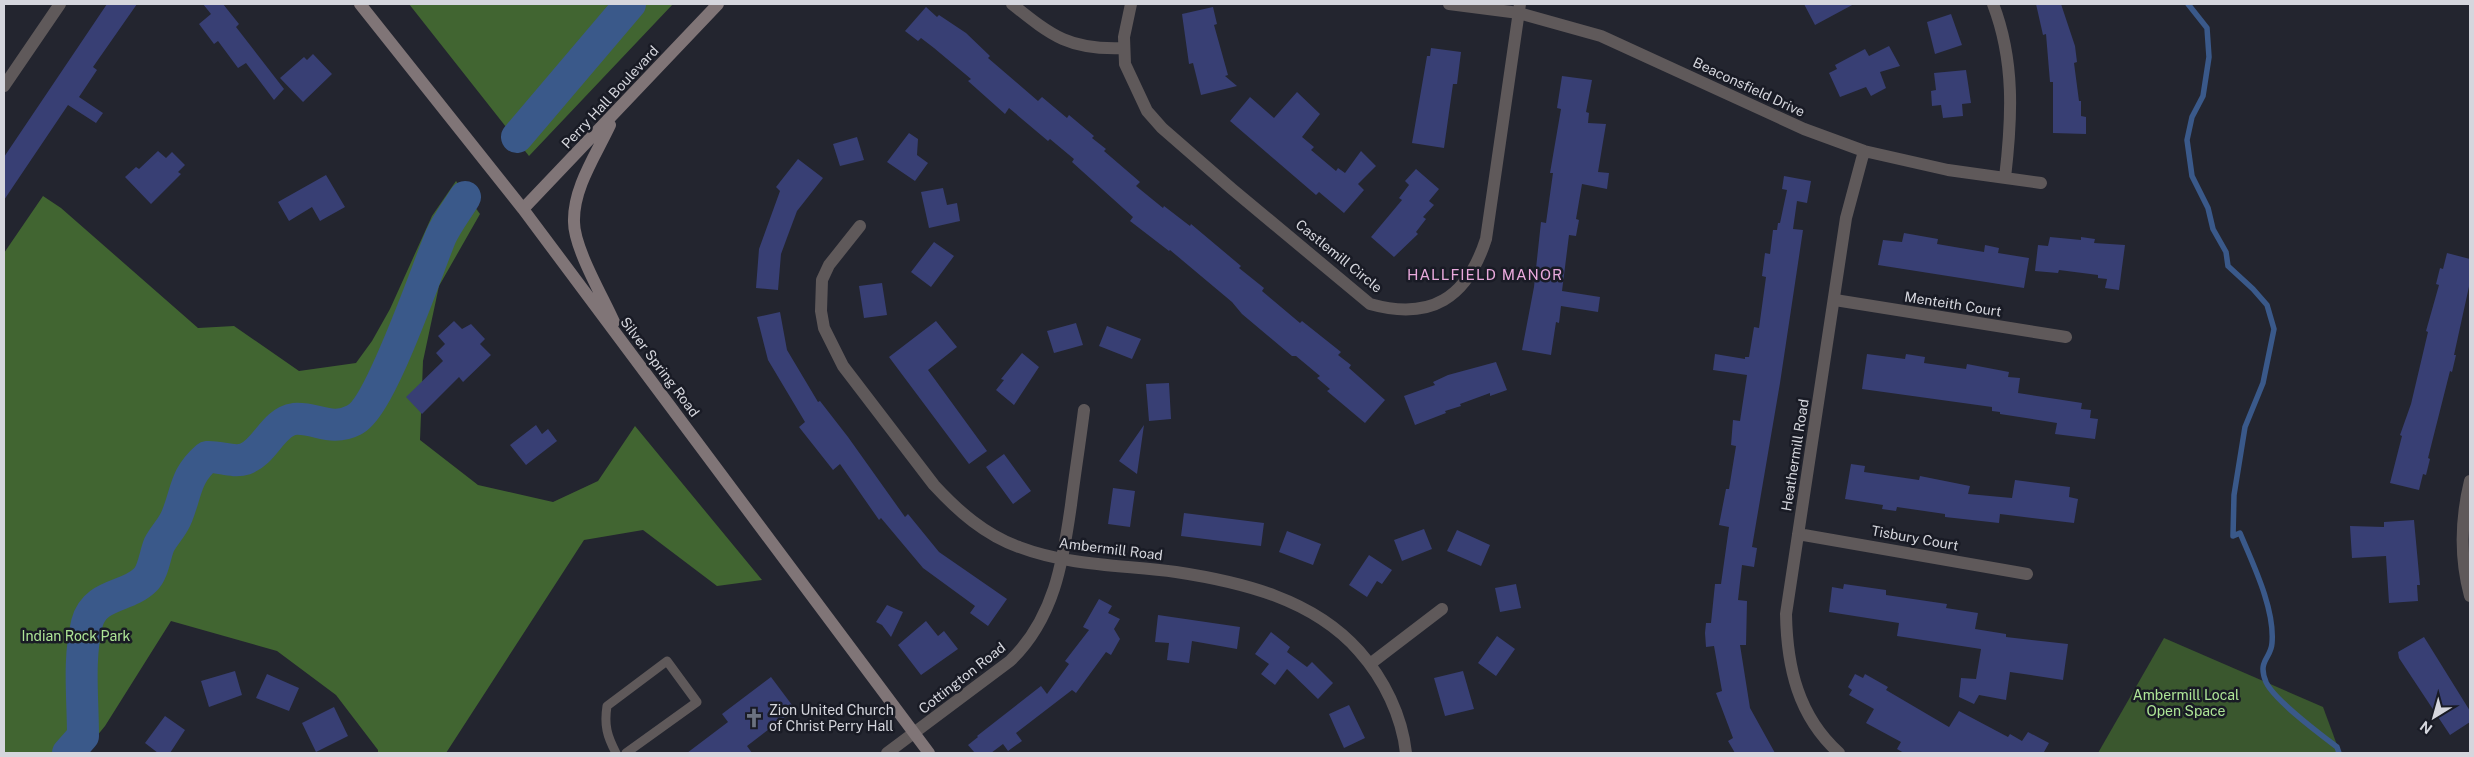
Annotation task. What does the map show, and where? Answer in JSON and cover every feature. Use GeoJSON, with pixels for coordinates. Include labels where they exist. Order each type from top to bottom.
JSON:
{"type":"FeatureCollection","features":[{"type":"Feature","properties":{"kind":"main road","name":"Silver Spring Road"},"geometry":{"type":"LineString","coordinates":[[360,4],[523,209],[929,753]]}},
{"type":"Feature","properties":{"kind":"main road","name":"Perry Hall Boulevard"},"geometry":{"type":"LineString","coordinates":[[523,209],[614,116],[718,4]]}},
{"type":"Feature","properties":{"kind":"main road"},"geometry":{"type":"LineString","coordinates":[[614,116],[579,191],[574,223],[577,240],[624,345]]}},
{"type":"Feature","properties":{"kind":"street"},"geometry":{"type":"LineString","coordinates":[[4,86],[60,4]]}},
{"type":"Feature","properties":{"kind":"street"},"geometry":{"type":"LineString","coordinates":[[1012,4],[1047,32],[1066,42],[1088,48],[1123,48]]}},
{"type":"Feature","properties":{"kind":"street","name":"Castlemill Circle"},"geometry":{"type":"LineString","coordinates":[[1131,4],[1125,26],[1123,48],[1125,64],[1147,111],[1162,128],[1370,304],[1389,309],[1408,310],[1424,309],[1451,296],[1473,271],[1480,258],[1487,232],[1519,8]]}},
{"type":"Feature","properties":{"kind":"street","name":"Beaconsfield Drive"},"geometry":{"type":"LineString","coordinates":[[1448,4],[1519,8],[1601,36],[1804,129],[1864,151],[1948,170],[2041,183]]}},
{"type":"Feature","properties":{"kind":"street"},"geometry":{"type":"LineString","coordinates":[[1994,4],[2000,21],[2010,70],[2012,96],[2005,178]]}},
{"type":"Feature","properties":{"kind":"street","name":"Heathermill Road"},"geometry":{"type":"LineString","coordinates":[[1839,753],[1819,730],[1806,711],[1790,668],[1786,614],[1846,218],[1864,151]]}},
{"type":"Feature","properties":{"kind":"street","name":"Ambermill Road"},"geometry":{"type":"LineString","coordinates":[[860,226],[829,265],[822,280],[820,296],[824,328],[844,366],[929,478],[951,503],[985,530],[1007,542],[1063,560],[1175,572],[1223,581],[1269,593],[1318,616],[1344,636],[1370,664],[1388,694],[1398,718],[1406,753]]}},
{"type":"Feature","properties":{"kind":"street","name":"Menteith Court"},"geometry":{"type":"LineString","coordinates":[[1835,300],[2066,337]]}},
{"type":"Feature","properties":{"kind":"street","name":"Cottington Road"},"geometry":{"type":"LineString","coordinates":[[887,753],[991,678],[1024,648],[1042,619],[1054,592],[1063,560],[1084,410]]}},
{"type":"Feature","properties":{"kind":"street"},"geometry":{"type":"LineString","coordinates":[[2470,481],[2463,530],[2465,568],[2470,596]]}},
{"type":"Feature","properties":{"kind":"street","name":"Tisbury Court"},"geometry":{"type":"LineString","coordinates":[[1798,534],[2027,574]]}},
{"type":"Feature","properties":{"kind":"street"},"geometry":{"type":"LineString","coordinates":[[1370,664],[1442,609]]}},
{"type":"Feature","properties":{"kind":"lane"},"geometry":{"type":"LineString","coordinates":[[616,753],[607,737],[604,723],[607,706],[668,662],[697,702],[626,753]]}},
{"type":"Feature","properties":{"kind":"green space"},"geometry":{"type":"Polygon","coordinates":[[[409,4],[673,4],[529,156],[409,4]]]}},
{"type":"Feature","properties":{"kind":"green space","name":"Indian Rock Park"},"geometry":{"type":"Polygon","coordinates":[[[456,181],[480,214],[439,286],[423,361],[420,440],[478,485],[553,502],[598,481],[635,426],[762,580],[717,586],[643,530],[584,540],[446,753],[378,753],[378,750],[336,695],[277,651],[171,621],[105,726],[83,753],[4,753],[4,253],[43,196],[61,208],[198,328],[234,326],[299,371],[356,363],[372,341],[390,309],[432,216],[456,181]]]}},
{"type":"Feature","properties":{"kind":"green space","name":"Ambermill Local Open Space"},"geometry":{"type":"Polygon","coordinates":[[[2164,638],[2323,707],[2340,753],[2098,753],[2164,638]]]}},
{"type":"Feature","properties":{"kind":"building"},"geometry":{"type":"Polygon","coordinates":[[[107,4],[137,4],[93,67],[97,70],[79,97],[103,113],[96,123],[68,105],[4,200],[4,157],[107,4]]]}},
{"type":"Feature","properties":{"kind":"building"},"geometry":{"type":"Polygon","coordinates":[[[203,4],[223,4],[239,24],[236,27],[284,89],[274,100],[246,63],[238,68],[218,41],[214,44],[199,24],[211,14],[203,4]]]}},
{"type":"Feature","properties":{"kind":"building"},"geometry":{"type":"Polygon","coordinates":[[[1804,4],[1854,4],[1815,25],[1804,4]]]}},
{"type":"Feature","properties":{"kind":"building"},"geometry":{"type":"Polygon","coordinates":[[[2036,4],[2061,4],[2075,46],[2077,62],[2074,63],[2079,101],[2081,101],[2081,116],[2086,117],[2086,134],[2053,133],[2053,82],[2050,82],[2046,34],[2043,35],[2036,4]]]}},
{"type":"Feature","properties":{"kind":"building"},"geometry":{"type":"Polygon","coordinates":[[[926,7],[937,17],[939,15],[966,33],[990,56],[988,58],[1038,101],[1042,97],[1067,118],[1069,115],[1094,136],[1092,138],[1106,149],[1104,151],[1140,182],[1136,186],[1163,208],[1164,206],[1190,226],[1191,224],[1241,266],[1239,268],[1264,288],[1262,291],[1300,323],[1302,321],[1341,352],[1338,355],[1351,365],[1349,368],[1385,400],[1365,423],[1327,391],[1330,389],[1317,378],[1320,376],[1296,356],[1292,356],[1242,314],[1232,302],[1170,250],[1130,221],[1133,217],[1072,162],[1074,159],[1050,139],[1048,141],[1009,108],[1005,114],[968,81],[971,79],[934,48],[921,38],[918,41],[905,31],[926,7]]]}},
{"type":"Feature","properties":{"kind":"building"},"geometry":{"type":"Polygon","coordinates":[[[1213,7],[1217,24],[1214,25],[1228,75],[1225,76],[1237,86],[1201,95],[1193,63],[1189,64],[1182,14],[1213,7]]]}},
{"type":"Feature","properties":{"kind":"building"},"geometry":{"type":"Polygon","coordinates":[[[1951,14],[1962,45],[1935,54],[1927,22],[1951,14]]]}},
{"type":"Feature","properties":{"kind":"building"},"geometry":{"type":"Polygon","coordinates":[[[1889,46],[1900,66],[1880,72],[1886,88],[1871,96],[1866,87],[1840,97],[1829,73],[1837,69],[1835,65],[1865,49],[1869,56],[1889,46]]]}},
{"type":"Feature","properties":{"kind":"building"},"geometry":{"type":"Polygon","coordinates":[[[1431,48],[1461,52],[1457,84],[1453,84],[1444,148],[1412,143],[1427,56],[1430,56],[1431,48]]]}},
{"type":"Feature","properties":{"kind":"building"},"geometry":{"type":"Polygon","coordinates":[[[313,54],[332,74],[303,102],[280,78],[304,57],[307,60],[313,54]]]}},
{"type":"Feature","properties":{"kind":"building"},"geometry":{"type":"Polygon","coordinates":[[[1966,70],[1971,103],[1962,104],[1963,116],[1943,118],[1941,105],[1932,106],[1931,91],[1936,90],[1934,73],[1966,70]]]}},
{"type":"Feature","properties":{"kind":"building"},"geometry":{"type":"Polygon","coordinates":[[[1562,76],[1592,80],[1586,112],[1589,113],[1588,123],[1606,124],[1598,172],[1609,173],[1607,189],[1582,184],[1576,219],[1579,220],[1576,236],[1569,235],[1562,291],[1600,297],[1598,312],[1561,306],[1559,323],[1556,322],[1551,355],[1522,350],[1534,287],[1541,222],[1546,223],[1553,173],[1550,173],[1561,109],[1557,108],[1562,76]]]}},
{"type":"Feature","properties":{"kind":"building"},"geometry":{"type":"Polygon","coordinates":[[[1297,92],[1320,114],[1302,137],[1314,147],[1311,150],[1336,171],[1338,168],[1345,173],[1361,151],[1376,166],[1358,184],[1364,190],[1344,213],[1319,192],[1316,195],[1230,121],[1250,97],[1274,118],[1297,92]]]}},
{"type":"Feature","properties":{"kind":"building"},"geometry":{"type":"Polygon","coordinates":[[[909,133],[918,139],[917,155],[928,163],[915,181],[887,162],[909,133]]]}},
{"type":"Feature","properties":{"kind":"building"},"geometry":{"type":"Polygon","coordinates":[[[857,137],[864,160],[840,166],[833,144],[857,137]]]}},
{"type":"Feature","properties":{"kind":"building"},"geometry":{"type":"Polygon","coordinates":[[[158,151],[166,158],[172,152],[185,165],[178,172],[181,174],[151,204],[125,177],[136,167],[139,169],[158,151]]]}},
{"type":"Feature","properties":{"kind":"building"},"geometry":{"type":"Polygon","coordinates":[[[798,159],[823,178],[797,211],[781,254],[778,290],[756,288],[759,249],[780,191],[776,187],[798,159]]]}},
{"type":"Feature","properties":{"kind":"building"},"geometry":{"type":"Polygon","coordinates":[[[1416,169],[1439,189],[1429,201],[1434,205],[1423,217],[1426,219],[1416,232],[1418,234],[1394,257],[1371,237],[1402,200],[1399,198],[1409,185],[1405,181],[1416,169]]]}},
{"type":"Feature","properties":{"kind":"building"},"geometry":{"type":"Polygon","coordinates":[[[326,175],[345,207],[320,221],[312,207],[289,221],[278,202],[326,175]]]}},
{"type":"Feature","properties":{"kind":"building"},"geometry":{"type":"Polygon","coordinates":[[[1784,176],[1811,181],[1807,203],[1797,201],[1793,229],[1803,230],[1780,383],[1752,547],[1757,548],[1754,567],[1742,565],[1738,600],[1747,601],[1746,645],[1740,645],[1750,708],[1775,753],[1735,753],[1728,741],[1733,738],[1716,693],[1722,691],[1714,646],[1706,647],[1705,633],[1706,623],[1711,623],[1715,584],[1721,584],[1729,527],[1719,525],[1726,489],[1729,489],[1736,446],[1731,445],[1733,420],[1740,421],[1747,375],[1713,370],[1715,354],[1745,359],[1745,357],[1749,357],[1754,327],[1759,328],[1766,277],[1762,276],[1765,253],[1770,254],[1773,230],[1777,230],[1778,223],[1780,223],[1787,190],[1782,189],[1784,176]]]}},
{"type":"Feature","properties":{"kind":"building"},"geometry":{"type":"Polygon","coordinates":[[[943,188],[947,205],[957,203],[960,221],[929,228],[921,192],[943,188]]]}},
{"type":"Feature","properties":{"kind":"building"},"geometry":{"type":"Polygon","coordinates":[[[1904,233],[1938,239],[1937,244],[1984,252],[1985,245],[1999,248],[1998,253],[2029,258],[2024,288],[1878,265],[1883,240],[1902,242],[1904,233]]]}},
{"type":"Feature","properties":{"kind":"building"},"geometry":{"type":"Polygon","coordinates":[[[2050,237],[2081,240],[2081,237],[2095,239],[2094,243],[2125,245],[2119,290],[2105,288],[2107,279],[2098,278],[2098,275],[2059,270],[2058,273],[2035,271],[2038,245],[2048,246],[2050,237]]]}},
{"type":"Feature","properties":{"kind":"building"},"geometry":{"type":"Polygon","coordinates":[[[934,242],[954,256],[931,287],[911,272],[934,242]]]}},
{"type":"Feature","properties":{"kind":"building"},"geometry":{"type":"Polygon","coordinates":[[[2447,253],[2470,259],[2470,282],[2452,372],[2450,371],[2428,458],[2430,459],[2426,475],[2423,474],[2419,490],[2390,483],[2402,436],[2400,435],[2411,404],[2428,332],[2426,331],[2439,285],[2436,284],[2440,268],[2443,269],[2447,253]]]}},
{"type":"Feature","properties":{"kind":"building"},"geometry":{"type":"Polygon","coordinates":[[[882,283],[887,315],[864,318],[859,286],[882,283]]]}},
{"type":"Feature","properties":{"kind":"building"},"geometry":{"type":"Polygon","coordinates":[[[780,312],[787,350],[818,402],[820,401],[848,437],[905,517],[908,514],[939,552],[1007,599],[988,626],[970,613],[975,606],[923,568],[881,518],[879,520],[840,464],[833,470],[799,427],[805,422],[768,360],[757,317],[780,312]]]}},
{"type":"Feature","properties":{"kind":"building"},"geometry":{"type":"Polygon","coordinates":[[[454,321],[462,329],[471,324],[485,339],[480,344],[491,355],[463,382],[459,377],[422,414],[406,397],[443,361],[436,353],[445,344],[438,336],[454,321]]]}},
{"type":"Feature","properties":{"kind":"building"},"geometry":{"type":"Polygon","coordinates":[[[936,321],[957,347],[928,370],[987,451],[969,464],[889,357],[936,321]]]}},
{"type":"Feature","properties":{"kind":"building"},"geometry":{"type":"Polygon","coordinates":[[[1076,323],[1083,345],[1054,353],[1047,331],[1076,323]]]}},
{"type":"Feature","properties":{"kind":"building"},"geometry":{"type":"Polygon","coordinates":[[[1107,326],[1141,339],[1132,359],[1099,346],[1107,326]]]}},
{"type":"Feature","properties":{"kind":"building"},"geometry":{"type":"Polygon","coordinates":[[[1022,353],[1039,367],[1014,405],[996,390],[1004,380],[1001,379],[1022,353]]]}},
{"type":"Feature","properties":{"kind":"building"},"geometry":{"type":"Polygon","coordinates":[[[1867,354],[1905,359],[1906,354],[1925,357],[1924,363],[1966,369],[1967,364],[2009,372],[2008,377],[2020,378],[2018,393],[2082,403],[2081,409],[2091,410],[2090,418],[2098,419],[2095,439],[2055,434],[2057,423],[2000,414],[2000,412],[1992,411],[1992,407],[1862,389],[1867,354]]]}},
{"type":"Feature","properties":{"kind":"building"},"geometry":{"type":"Polygon","coordinates":[[[1496,362],[1507,390],[1490,396],[1490,393],[1460,404],[1461,406],[1415,425],[1404,396],[1435,385],[1433,382],[1448,375],[1496,362]]]}},
{"type":"Feature","properties":{"kind":"building"},"geometry":{"type":"Polygon","coordinates":[[[1169,383],[1171,419],[1149,421],[1146,384],[1169,383]]]}},
{"type":"Feature","properties":{"kind":"building"},"geometry":{"type":"Polygon","coordinates":[[[536,425],[542,434],[548,429],[557,441],[526,465],[510,445],[536,425]]]}},
{"type":"Feature","properties":{"kind":"building"},"geometry":{"type":"Polygon","coordinates":[[[1144,425],[1137,474],[1119,461],[1144,425]]]}},
{"type":"Feature","properties":{"kind":"building"},"geometry":{"type":"Polygon","coordinates":[[[1004,454],[1031,491],[1013,504],[986,467],[1004,454]]]}},
{"type":"Feature","properties":{"kind":"building"},"geometry":{"type":"Polygon","coordinates":[[[1851,464],[1865,466],[1864,472],[1919,480],[1920,476],[1970,486],[1968,494],[2012,498],[2015,480],[2070,487],[2069,497],[2078,499],[2074,523],[2000,514],[1999,523],[1945,517],[1945,514],[1897,507],[1896,511],[1882,509],[1883,505],[1845,499],[1851,464]]]}},
{"type":"Feature","properties":{"kind":"building"},"geometry":{"type":"Polygon","coordinates":[[[1113,488],[1135,491],[1130,527],[1108,524],[1113,488]]]}},
{"type":"Feature","properties":{"kind":"building"},"geometry":{"type":"Polygon","coordinates":[[[1184,513],[1264,523],[1261,546],[1181,536],[1184,513]]]}},
{"type":"Feature","properties":{"kind":"building"},"geometry":{"type":"Polygon","coordinates":[[[2414,520],[2420,585],[2417,585],[2418,601],[2389,603],[2386,556],[2352,558],[2350,526],[2384,527],[2384,522],[2414,520]]]}},
{"type":"Feature","properties":{"kind":"building"},"geometry":{"type":"Polygon","coordinates":[[[1424,529],[1432,549],[1402,561],[1394,540],[1424,529]]]}},
{"type":"Feature","properties":{"kind":"building"},"geometry":{"type":"Polygon","coordinates":[[[1457,530],[1490,545],[1481,566],[1447,551],[1457,530]]]}},
{"type":"Feature","properties":{"kind":"building"},"geometry":{"type":"Polygon","coordinates":[[[1287,531],[1321,544],[1313,565],[1279,552],[1287,531]]]}},
{"type":"Feature","properties":{"kind":"building"},"geometry":{"type":"Polygon","coordinates":[[[1369,555],[1392,570],[1382,584],[1377,581],[1367,597],[1349,585],[1369,555]]]}},
{"type":"Feature","properties":{"kind":"building"},"geometry":{"type":"Polygon","coordinates":[[[1516,584],[1521,608],[1500,612],[1495,588],[1516,584]]]}},
{"type":"Feature","properties":{"kind":"building"},"geometry":{"type":"Polygon","coordinates":[[[1844,584],[1886,590],[1886,595],[1947,604],[1946,608],[1978,613],[1975,629],[2006,634],[2006,637],[2068,644],[2063,680],[2010,672],[2006,700],[1979,695],[1974,704],[1959,697],[1961,678],[1976,679],[1981,649],[1897,636],[1899,623],[1829,612],[1832,587],[1843,589],[1844,584]]]}},
{"type":"Feature","properties":{"kind":"building"},"geometry":{"type":"Polygon","coordinates":[[[1099,599],[1112,606],[1108,613],[1120,619],[1114,629],[1120,639],[1111,655],[1106,652],[1076,693],[1072,690],[1016,733],[1022,741],[1008,751],[1003,744],[991,753],[975,753],[968,745],[977,736],[1041,686],[1047,694],[1069,664],[1065,661],[1089,630],[1083,627],[1099,599]]]}},
{"type":"Feature","properties":{"kind":"building"},"geometry":{"type":"Polygon","coordinates":[[[887,605],[903,612],[891,637],[882,625],[876,622],[887,605]]]}},
{"type":"Feature","properties":{"kind":"building"},"geometry":{"type":"Polygon","coordinates":[[[1158,615],[1240,627],[1237,649],[1192,641],[1189,663],[1167,660],[1169,643],[1155,642],[1158,615]]]}},
{"type":"Feature","properties":{"kind":"building"},"geometry":{"type":"Polygon","coordinates":[[[926,621],[938,636],[944,631],[958,649],[921,675],[898,645],[926,621]]]}},
{"type":"Feature","properties":{"kind":"building"},"geometry":{"type":"Polygon","coordinates":[[[1271,632],[1290,647],[1287,652],[1307,667],[1312,662],[1333,683],[1318,699],[1287,669],[1275,685],[1261,674],[1269,664],[1255,654],[1271,632]]]}},
{"type":"Feature","properties":{"kind":"building"},"geometry":{"type":"Polygon","coordinates":[[[1497,636],[1515,649],[1496,676],[1478,663],[1497,636]]]}},
{"type":"Feature","properties":{"kind":"building"},"geometry":{"type":"Polygon","coordinates":[[[2424,637],[2470,711],[2470,722],[2450,735],[2399,658],[2398,652],[2424,637]]]}},
{"type":"Feature","properties":{"kind":"building"},"geometry":{"type":"Polygon","coordinates":[[[235,671],[242,695],[209,707],[201,681],[235,671]]]}},
{"type":"Feature","properties":{"kind":"building"},"geometry":{"type":"Polygon","coordinates":[[[1463,671],[1474,709],[1445,716],[1434,678],[1463,671]]]}},
{"type":"Feature","properties":{"kind":"building"},"geometry":{"type":"Polygon","coordinates":[[[267,674],[299,688],[289,711],[256,698],[267,674]]]}},
{"type":"Feature","properties":{"kind":"building"},"geometry":{"type":"Polygon","coordinates":[[[1855,674],[1863,678],[1865,674],[1888,687],[1886,690],[1949,727],[1959,711],[2008,737],[2010,734],[2022,741],[2028,732],[2049,743],[2045,753],[1904,753],[1897,749],[1901,742],[1866,723],[1874,709],[1849,695],[1852,690],[1848,687],[1855,674]]]}},
{"type":"Feature","properties":{"kind":"building","name":"Zion United Church of Christ Perry Hall"},"geometry":{"type":"Polygon","coordinates":[[[771,677],[795,709],[747,746],[752,753],[687,753],[728,722],[722,714],[771,677]]]}},
{"type":"Feature","properties":{"kind":"building"},"geometry":{"type":"Polygon","coordinates":[[[1349,705],[1365,738],[1344,748],[1329,714],[1349,705]]]}},
{"type":"Feature","properties":{"kind":"building"},"geometry":{"type":"Polygon","coordinates":[[[334,707],[348,736],[316,752],[302,723],[334,707]]]}},
{"type":"Feature","properties":{"kind":"building"},"geometry":{"type":"Polygon","coordinates":[[[165,716],[185,730],[170,753],[158,753],[145,743],[165,716]]]}},
{"type":"Feature","properties":{"kind":"waterway"},"geometry":{"type":"LineString","coordinates":[[517,137],[630,4]]}},
{"type":"Feature","properties":{"kind":"waterway"},"geometry":{"type":"LineString","coordinates":[[2188,4],[2207,28],[2209,57],[2203,96],[2192,117],[2187,140],[2192,176],[2208,208],[2213,229],[2226,252],[2228,266],[2267,305],[2274,329],[2263,383],[2245,427],[2234,495],[2233,536],[2240,533],[2267,601],[2272,630],[2272,643],[2263,669],[2266,682],[2278,698],[2337,747],[2339,753]]}},
{"type":"Feature","properties":{"kind":"waterway"},"geometry":{"type":"LineString","coordinates":[[68,753],[83,736],[83,651],[84,637],[91,613],[104,601],[138,586],[148,577],[159,545],[177,516],[190,477],[207,457],[245,459],[258,450],[287,421],[302,419],[338,425],[354,420],[365,410],[390,365],[441,236],[465,197]]}},
{"type":"Feature","properties":{"kind":"place","name":"Zion United Church of Christ Perry Hall"},"geometry":{"type":"Point","coordinates":[754,718]}},
{"type":"Feature","properties":{"kind":"district","name":"HALLFIELD MANOR"},"geometry":{"type":"Point","coordinates":[1485,275]}}]}
